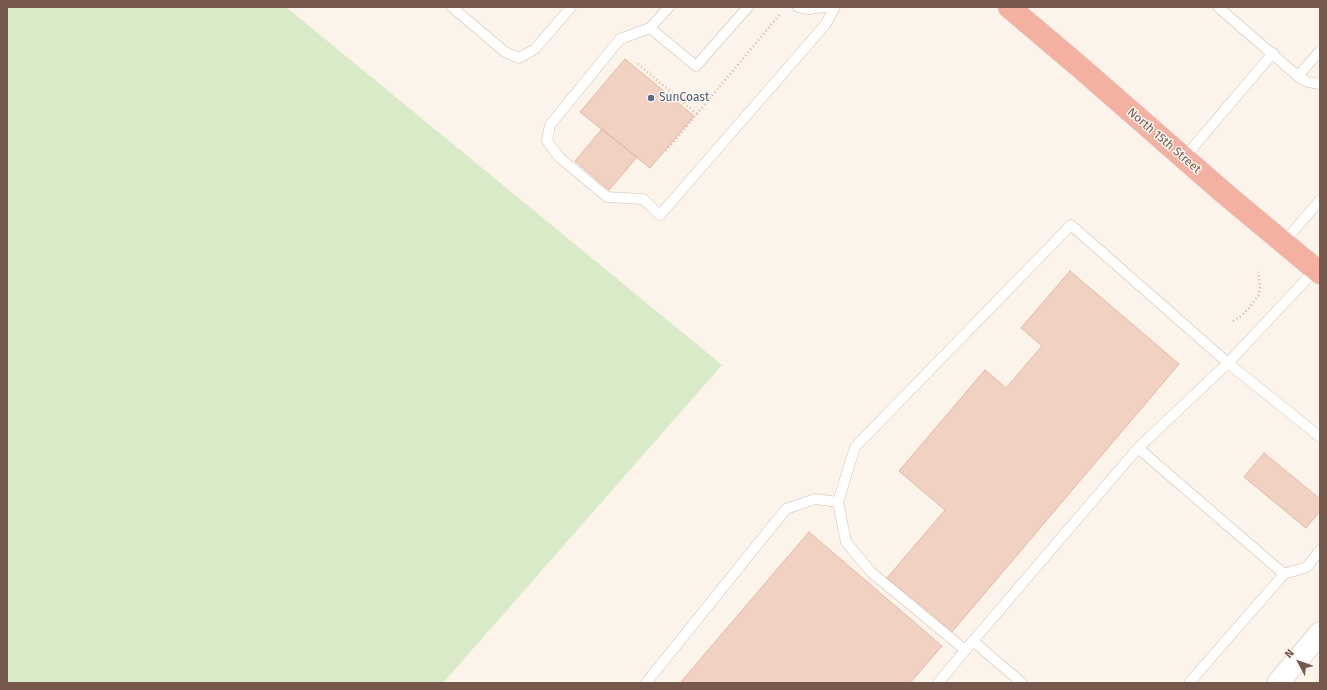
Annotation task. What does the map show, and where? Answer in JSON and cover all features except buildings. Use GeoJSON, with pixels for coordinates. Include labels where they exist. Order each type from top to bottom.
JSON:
{"type":"FeatureCollection","features":[{"type":"Feature","properties":{"kind":"highway","name":"North 15th Street"},"geometry":{"type":"LineString","coordinates":[[1009,7],[1318,271]]}},
{"type":"Feature","properties":{"kind":"street"},"geometry":{"type":"LineString","coordinates":[[1278,683],[1320,633]]}},
{"type":"Feature","properties":{"kind":"lane"},"geometry":{"type":"LineString","coordinates":[[452,7],[505,52],[519,58],[535,49],[571,7]]}},
{"type":"Feature","properties":{"kind":"lane"},"geometry":{"type":"LineString","coordinates":[[669,7],[650,28],[620,39],[550,125],[547,141],[559,157],[607,197],[643,199],[660,215],[825,25],[835,7]]}},
{"type":"Feature","properties":{"kind":"lane"},"geometry":{"type":"LineString","coordinates":[[650,28],[696,66],[748,7]]}},
{"type":"Feature","properties":{"kind":"lane"},"geometry":{"type":"LineString","coordinates":[[798,7],[809,9],[825,7]]}},
{"type":"Feature","properties":{"kind":"lane"},"geometry":{"type":"LineString","coordinates":[[1218,7],[1298,76],[1308,82],[1320,84]]}},
{"type":"Feature","properties":{"kind":"lane"},"geometry":{"type":"LineString","coordinates":[[1298,76],[1320,51]]}},
{"type":"Feature","properties":{"kind":"lane"},"geometry":{"type":"LineString","coordinates":[[1184,158],[1273,53]]}},
{"type":"Feature","properties":{"kind":"lane"},"geometry":{"type":"LineString","coordinates":[[1284,242],[1320,200]]}},
{"type":"Feature","properties":{"kind":"lane"},"geometry":{"type":"LineString","coordinates":[[965,650],[871,572],[846,542],[838,502],[855,447],[1071,225],[1228,363],[1320,437]]}},
{"type":"Feature","properties":{"kind":"lane"},"geometry":{"type":"LineString","coordinates":[[938,683],[1138,448],[1228,363],[1318,271]]}},
{"type":"Feature","properties":{"kind":"lane"},"geometry":{"type":"LineString","coordinates":[[1138,448],[1284,574]]}},
{"type":"Feature","properties":{"kind":"lane"},"geometry":{"type":"LineString","coordinates":[[646,683],[786,509],[815,499],[838,502]]}},
{"type":"Feature","properties":{"kind":"lane"},"geometry":{"type":"LineString","coordinates":[[1189,683],[1284,574],[1307,566],[1320,550]]}},
{"type":"Feature","properties":{"kind":"lane"},"geometry":{"type":"LineString","coordinates":[[973,641],[1022,683]]}},
{"type":"Feature","properties":{"kind":"path"},"geometry":{"type":"LineString","coordinates":[[666,151],[781,13]]}},
{"type":"Feature","properties":{"kind":"path"},"geometry":{"type":"LineString","coordinates":[[638,64],[697,114]]}},
{"type":"Feature","properties":{"kind":"path"},"geometry":{"type":"LineString","coordinates":[[1233,321],[1241,316],[1259,295],[1260,287],[1258,272]]}},
{"type":"Feature","properties":{"kind":"green space"},"geometry":{"type":"Polygon","coordinates":[[[7,7],[286,7],[722,365],[443,683],[7,683],[7,7]]]}},
{"type":"Feature","properties":{"kind":"place","name":"SunCoast"},"geometry":{"type":"Point","coordinates":[651,98]}}]}
